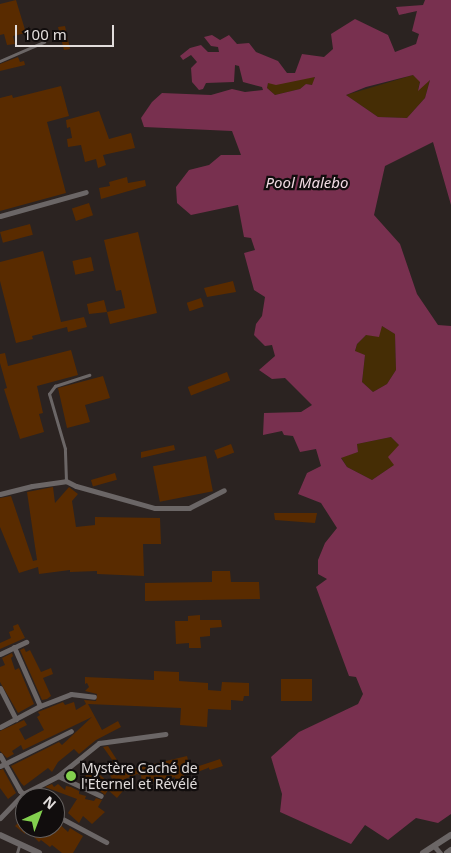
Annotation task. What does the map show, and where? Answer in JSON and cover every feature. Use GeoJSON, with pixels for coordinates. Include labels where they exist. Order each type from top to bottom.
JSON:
{"type":"FeatureCollection","features":[{"type":"Feature","properties":{"kind":"street"},"geometry":{"type":"LineString","coordinates":[[0,216],[86,192]]}},
{"type":"Feature","properties":{"kind":"street"},"geometry":{"type":"LineString","coordinates":[[0,494],[66,480],[76,486],[155,508],[189,508],[224,490]]}},
{"type":"Feature","properties":{"kind":"street"},"geometry":{"type":"LineString","coordinates":[[0,654],[26,642]]}},
{"type":"Feature","properties":{"kind":"street"},"geometry":{"type":"LineString","coordinates":[[14,647],[40,706]]}},
{"type":"Feature","properties":{"kind":"street"},"geometry":{"type":"LineString","coordinates":[[0,688],[16,719]]}},
{"type":"Feature","properties":{"kind":"street"},"geometry":{"type":"LineString","coordinates":[[0,727],[40,706],[71,694],[94,697]]}},
{"type":"Feature","properties":{"kind":"street"},"geometry":{"type":"LineString","coordinates":[[3,765],[71,730]]}},
{"type":"Feature","properties":{"kind":"street"},"geometry":{"type":"LineString","coordinates":[[35,788],[58,776],[99,743],[165,734]]}},
{"type":"Feature","properties":{"kind":"street"},"geometry":{"type":"LineString","coordinates":[[0,755],[3,765],[19,788]]}},
{"type":"Feature","properties":{"kind":"street"},"geometry":{"type":"LineString","coordinates":[[58,776],[101,796]]}},
{"type":"Feature","properties":{"kind":"street"},"geometry":{"type":"LineString","coordinates":[[0,818],[15,802]]}},
{"type":"Feature","properties":{"kind":"street"},"geometry":{"type":"LineString","coordinates":[[65,820],[106,842]]}},
{"type":"Feature","properties":{"kind":"street"},"geometry":{"type":"LineString","coordinates":[[423,853],[451,835]]}},
{"type":"Feature","properties":{"kind":"street"},"geometry":{"type":"LineString","coordinates":[[0,836],[39,853]]}},
{"type":"Feature","properties":{"kind":"street"},"geometry":{"type":"LineString","coordinates":[[434,846],[440,853]]}},
{"type":"Feature","properties":{"kind":"street"},"geometry":{"type":"LineString","coordinates":[[447,853],[451,850]]}},
{"type":"Feature","properties":{"kind":"lane"},"geometry":{"type":"LineString","coordinates":[[0,61],[44,42]]}},
{"type":"Feature","properties":{"kind":"lane"},"geometry":{"type":"LineString","coordinates":[[66,480],[65,449],[49,394],[55,386],[89,375]]}},
{"type":"Feature","properties":{"kind":"lane"},"geometry":{"type":"LineString","coordinates":[[17,853],[20,845]]}},
{"type":"Feature","properties":{"kind":"shaded area"},"geometry":{"type":"Polygon","coordinates":[[[413,75],[420,81],[418,90],[430,79],[425,98],[407,118],[378,117],[346,95],[413,75]]]}},
{"type":"Feature","properties":{"kind":"shaded area"},"geometry":{"type":"Polygon","coordinates":[[[315,76],[313,85],[306,84],[300,89],[275,95],[267,88],[268,83],[315,76]]]}},
{"type":"Feature","properties":{"kind":"shaded area"},"geometry":{"type":"Polygon","coordinates":[[[382,326],[395,334],[396,370],[387,384],[373,392],[362,382],[365,355],[355,352],[357,344],[366,335],[382,326]]]}},
{"type":"Feature","properties":{"kind":"shaded area"},"geometry":{"type":"Polygon","coordinates":[[[391,437],[399,445],[394,465],[372,480],[347,467],[341,457],[358,452],[357,444],[391,437]]]}},
{"type":"Feature","properties":{"kind":"water","name":"Pool Malebo"},"geometry":{"type":"Polygon","coordinates":[[[425,0],[451,0],[451,205],[433,142],[385,166],[374,215],[400,244],[417,294],[438,325],[451,326],[451,814],[438,823],[416,818],[388,840],[365,825],[351,844],[280,812],[282,794],[271,757],[299,732],[358,704],[363,694],[356,677],[349,676],[316,587],[327,579],[318,574],[318,560],[325,543],[337,528],[321,503],[298,494],[307,473],[321,466],[316,449],[300,452],[293,436],[284,435],[282,431],[263,435],[264,413],[301,412],[312,405],[285,378],[272,379],[259,370],[275,356],[272,345],[265,346],[254,335],[256,324],[262,316],[265,297],[254,290],[244,253],[255,250],[251,238],[244,237],[238,205],[191,215],[177,203],[176,187],[189,170],[209,165],[221,155],[241,155],[232,131],[144,127],[141,118],[152,102],[162,93],[211,95],[232,89],[245,92],[263,90],[262,87],[243,82],[239,66],[235,65],[234,82],[206,83],[203,89],[199,90],[192,82],[191,68],[197,62],[191,55],[183,60],[180,56],[190,48],[201,45],[208,52],[219,52],[218,47],[211,46],[204,37],[212,35],[220,40],[229,35],[237,44],[249,43],[256,52],[278,61],[287,73],[295,73],[302,54],[324,57],[333,49],[331,34],[355,19],[388,35],[395,52],[416,44],[419,34],[412,31],[417,11],[399,15],[396,7],[423,5],[425,0]],[[413,75],[366,87],[346,95],[378,117],[407,118],[425,98],[430,80],[418,91],[420,82],[413,75]],[[315,77],[276,85],[268,83],[267,88],[275,95],[300,89],[306,84],[312,85],[315,77]],[[382,326],[379,337],[366,335],[357,344],[355,351],[365,355],[362,382],[373,392],[387,384],[396,370],[395,334],[382,326]],[[391,437],[357,444],[358,452],[341,458],[347,467],[372,480],[394,465],[388,457],[399,445],[391,437]]]}},
{"type":"Feature","properties":{"kind":"building"},"geometry":{"type":"Polygon","coordinates":[[[16,0],[26,33],[13,36],[15,44],[7,45],[4,34],[0,35],[0,4],[16,0]]]}},
{"type":"Feature","properties":{"kind":"building"},"geometry":{"type":"Polygon","coordinates":[[[65,26],[70,49],[64,50],[58,27],[65,26]]]}},
{"type":"Feature","properties":{"kind":"building"},"geometry":{"type":"Polygon","coordinates":[[[18,57],[20,62],[24,61],[25,65],[0,71],[0,64],[18,57]]]}},
{"type":"Feature","properties":{"kind":"building"},"geometry":{"type":"Polygon","coordinates":[[[61,86],[69,116],[47,122],[66,193],[0,211],[0,98],[12,95],[13,98],[61,86]]]}},
{"type":"Feature","properties":{"kind":"building"},"geometry":{"type":"Polygon","coordinates":[[[99,111],[109,139],[131,133],[135,148],[103,155],[106,165],[98,168],[96,159],[85,162],[81,145],[68,147],[67,139],[72,138],[70,127],[67,128],[66,120],[99,111]]]}},
{"type":"Feature","properties":{"kind":"building"},"geometry":{"type":"Polygon","coordinates":[[[127,177],[128,183],[145,180],[146,186],[101,199],[99,188],[110,186],[109,182],[127,177]]]}},
{"type":"Feature","properties":{"kind":"building"},"geometry":{"type":"Polygon","coordinates":[[[89,203],[93,215],[76,221],[72,209],[89,203]]]}},
{"type":"Feature","properties":{"kind":"building"},"geometry":{"type":"Polygon","coordinates":[[[30,224],[33,235],[3,243],[0,232],[30,224]]]}},
{"type":"Feature","properties":{"kind":"building"},"geometry":{"type":"Polygon","coordinates":[[[138,232],[157,313],[110,324],[107,312],[125,308],[121,290],[116,291],[104,240],[138,232]]]}},
{"type":"Feature","properties":{"kind":"building"},"geometry":{"type":"Polygon","coordinates":[[[43,251],[61,322],[84,317],[87,327],[68,332],[67,327],[32,336],[33,339],[16,343],[0,281],[0,262],[43,251]]]}},
{"type":"Feature","properties":{"kind":"building"},"geometry":{"type":"Polygon","coordinates":[[[91,257],[94,271],[75,275],[72,261],[91,257]]]}},
{"type":"Feature","properties":{"kind":"building"},"geometry":{"type":"Polygon","coordinates":[[[233,281],[236,292],[207,297],[204,288],[233,281]]]}},
{"type":"Feature","properties":{"kind":"building"},"geometry":{"type":"Polygon","coordinates":[[[201,298],[204,307],[190,311],[187,303],[201,298]]]}},
{"type":"Feature","properties":{"kind":"building"},"geometry":{"type":"Polygon","coordinates":[[[104,300],[107,312],[89,314],[87,304],[104,300]]]}},
{"type":"Feature","properties":{"kind":"building"},"geometry":{"type":"Polygon","coordinates":[[[71,350],[78,375],[37,386],[43,413],[39,414],[44,432],[20,439],[4,389],[7,388],[0,363],[0,354],[5,353],[8,366],[71,350]]]}},
{"type":"Feature","properties":{"kind":"building"},"geometry":{"type":"Polygon","coordinates":[[[227,372],[230,380],[191,395],[188,387],[227,372]]]}},
{"type":"Feature","properties":{"kind":"building"},"geometry":{"type":"Polygon","coordinates":[[[103,376],[110,398],[85,405],[90,422],[67,428],[58,388],[103,376]]]}},
{"type":"Feature","properties":{"kind":"building"},"geometry":{"type":"Polygon","coordinates":[[[231,444],[234,452],[217,459],[214,450],[231,444]]]}},
{"type":"Feature","properties":{"kind":"building"},"geometry":{"type":"Polygon","coordinates":[[[174,445],[175,450],[141,458],[141,452],[174,445]]]}},
{"type":"Feature","properties":{"kind":"building"},"geometry":{"type":"Polygon","coordinates":[[[206,456],[213,491],[160,502],[153,466],[206,456]]]}},
{"type":"Feature","properties":{"kind":"building"},"geometry":{"type":"Polygon","coordinates":[[[115,473],[117,480],[93,487],[91,480],[115,473]]]}},
{"type":"Feature","properties":{"kind":"building"},"geometry":{"type":"Polygon","coordinates":[[[53,487],[55,503],[69,487],[78,494],[72,501],[76,527],[95,525],[95,517],[160,518],[161,544],[143,544],[144,576],[97,574],[97,571],[70,572],[70,570],[39,574],[38,567],[19,573],[0,527],[0,498],[11,496],[33,561],[37,560],[27,492],[53,487]]]}},
{"type":"Feature","properties":{"kind":"building"},"geometry":{"type":"Polygon","coordinates":[[[274,513],[317,513],[315,523],[275,520],[274,513]]]}},
{"type":"Feature","properties":{"kind":"building"},"geometry":{"type":"Polygon","coordinates":[[[212,571],[230,571],[231,582],[259,582],[260,599],[145,601],[145,583],[212,582],[212,571]]]}},
{"type":"Feature","properties":{"kind":"building"},"geometry":{"type":"Polygon","coordinates":[[[200,615],[200,620],[221,620],[222,627],[210,628],[210,636],[200,637],[201,648],[189,648],[189,643],[176,644],[175,621],[188,621],[188,616],[200,615]]]}},
{"type":"Feature","properties":{"kind":"building"},"geometry":{"type":"Polygon","coordinates":[[[18,624],[25,638],[0,649],[0,643],[11,638],[9,632],[14,630],[13,626],[18,624]]]}},
{"type":"Feature","properties":{"kind":"building"},"geometry":{"type":"Polygon","coordinates":[[[24,648],[26,652],[30,650],[41,672],[51,668],[53,674],[43,678],[51,696],[47,699],[42,700],[20,650],[24,648]]]}},
{"type":"Feature","properties":{"kind":"building"},"geometry":{"type":"Polygon","coordinates":[[[12,653],[13,656],[11,658],[15,670],[19,668],[34,704],[18,713],[0,682],[0,667],[5,665],[2,658],[12,653]]]}},
{"type":"Feature","properties":{"kind":"building"},"geometry":{"type":"Polygon","coordinates":[[[154,671],[179,672],[179,681],[208,683],[208,690],[221,691],[222,682],[249,683],[249,696],[244,696],[243,701],[231,700],[231,710],[208,709],[207,727],[180,725],[181,708],[88,704],[102,730],[118,721],[121,727],[96,740],[79,754],[74,749],[58,762],[52,772],[48,768],[24,786],[21,783],[11,766],[59,742],[62,745],[92,717],[23,750],[21,745],[12,751],[14,754],[7,758],[0,751],[0,731],[24,720],[27,725],[19,729],[25,740],[44,730],[37,717],[40,715],[38,712],[63,702],[65,705],[74,702],[76,710],[86,704],[84,700],[96,701],[97,694],[85,691],[89,687],[87,683],[85,684],[85,677],[154,680],[154,671]]]}},
{"type":"Feature","properties":{"kind":"building"},"geometry":{"type":"Polygon","coordinates":[[[281,679],[312,679],[312,701],[281,701],[281,679]]]}},
{"type":"Feature","properties":{"kind":"building"},"geometry":{"type":"Polygon","coordinates":[[[108,746],[124,771],[187,756],[189,764],[182,766],[186,785],[176,787],[175,777],[142,784],[141,775],[137,774],[118,782],[127,786],[117,798],[108,790],[105,795],[96,788],[99,785],[83,780],[84,776],[95,771],[117,789],[105,765],[113,761],[103,747],[108,746]]]}},
{"type":"Feature","properties":{"kind":"building"},"geometry":{"type":"Polygon","coordinates":[[[220,759],[223,766],[210,770],[208,767],[195,773],[193,768],[220,759]]]}},
{"type":"Feature","properties":{"kind":"building"},"geometry":{"type":"Polygon","coordinates":[[[3,769],[15,791],[15,794],[8,799],[0,788],[0,770],[3,769]]]}},
{"type":"Feature","properties":{"kind":"building"},"geometry":{"type":"Polygon","coordinates":[[[52,784],[54,787],[58,784],[63,788],[48,788],[45,787],[52,784]]]}},
{"type":"Feature","properties":{"kind":"building"},"geometry":{"type":"Polygon","coordinates":[[[66,786],[79,791],[79,794],[86,796],[85,799],[94,801],[96,798],[102,800],[98,807],[105,812],[92,824],[83,816],[79,823],[68,813],[77,799],[65,794],[66,786]]]}},
{"type":"Feature","properties":{"kind":"building"},"geometry":{"type":"Polygon","coordinates":[[[70,828],[83,836],[73,853],[62,853],[52,845],[50,847],[41,840],[39,842],[35,838],[65,838],[65,829],[68,832],[70,828]]]}},
{"type":"Feature","properties":{"kind":"place","name":"Mystère Caché de l'Eternel et Révélé"},"geometry":{"type":"Point","coordinates":[71,776]}}]}
